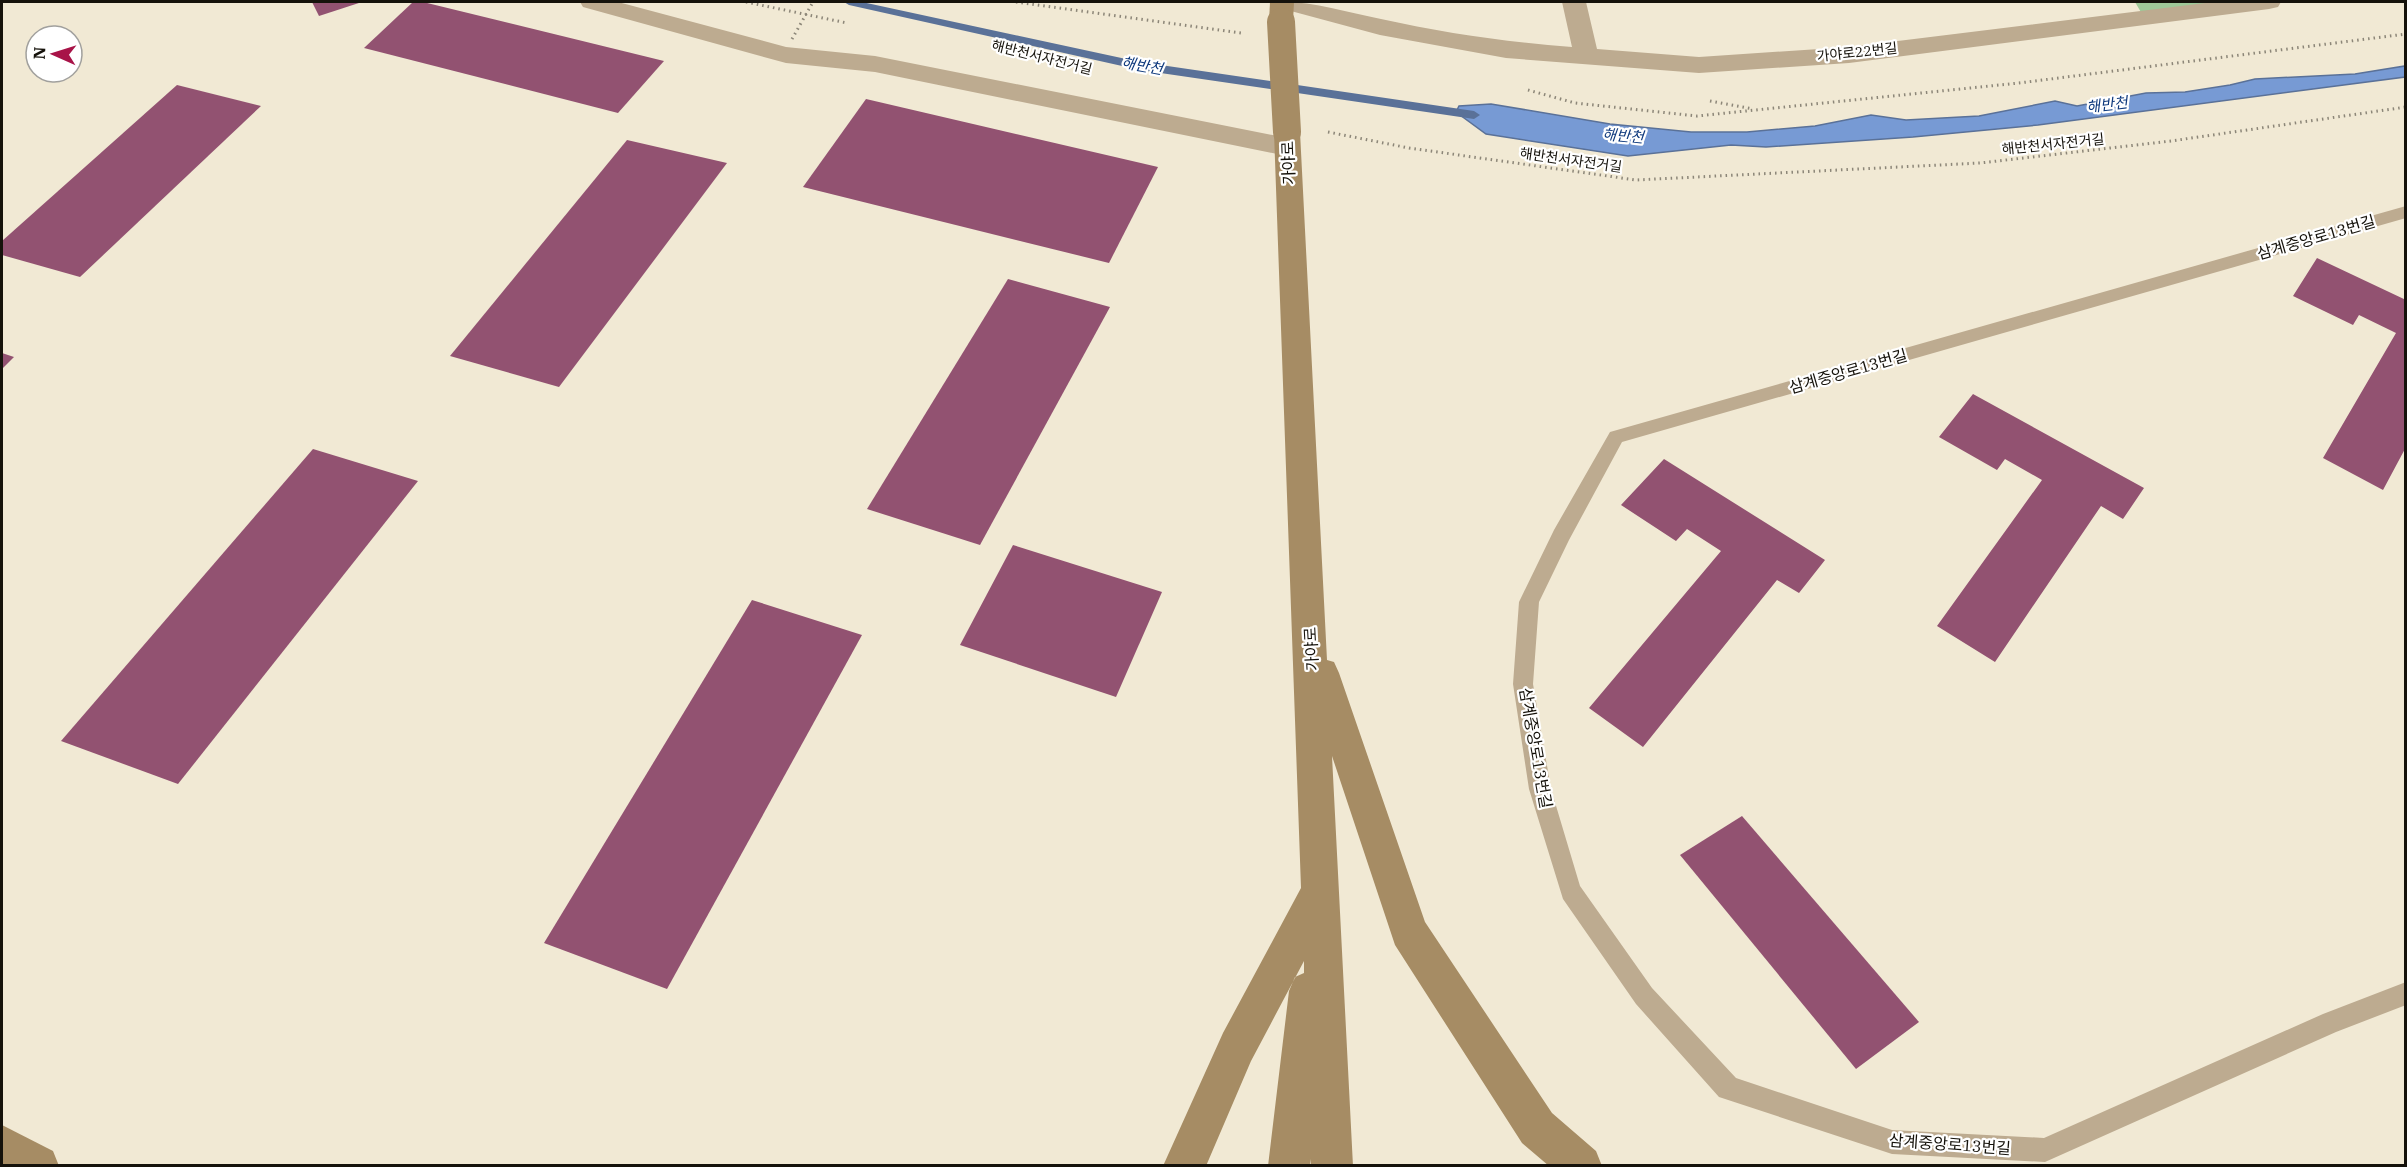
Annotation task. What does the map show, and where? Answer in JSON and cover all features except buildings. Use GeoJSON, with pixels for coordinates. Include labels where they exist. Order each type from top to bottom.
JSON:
{"type":"FeatureCollection","features":[{"type":"Feature","properties":{"kind":"main road","name":"가야로"},"geometry":{"type":"LineString","coordinates":[[1283,8],[1332,1166]]}},
{"type":"Feature","properties":{"kind":"main road"},"geometry":{"type":"LineString","coordinates":[[1310,636],[1409,933],[1538,1128],[1581,1166]]}},
{"type":"Feature","properties":{"kind":"main road"},"geometry":{"type":"LineString","coordinates":[[1184,1166],[1237,1047],[1321,888]]}},
{"type":"Feature","properties":{"kind":"main road"},"geometry":{"type":"LineString","coordinates":[[1289,1166],[1321,888]]}},
{"type":"Feature","properties":{"kind":"main road"},"geometry":{"type":"LineString","coordinates":[[2,1146],[38,1166]]}},
{"type":"Feature","properties":{"kind":"street"},"geometry":{"type":"LineString","coordinates":[[592,2],[786,55],[875,64],[1287,140]]}},
{"type":"Feature","properties":{"kind":"street"},"geometry":{"type":"LineString","coordinates":[[1574,2],[1586,56]]}},
{"type":"Feature","properties":{"kind":"street","name":"가야로22번길"},"geometry":{"type":"LineString","coordinates":[[1283,8],[1506,50],[1699,65],[1849,55],[2122,10],[2269,2]]}},
{"type":"Feature","properties":{"kind":"lane","name":"삼계중앙로13번길"},"geometry":{"type":"LineString","coordinates":[[2406,212],[1616,437],[1561,536],[1529,602],[1523,684],[1540,789],[1571,891],[1644,996],[1728,1088],[1892,1142],[2045,1150],[2331,1022],[2406,993]]}},
{"type":"Feature","properties":{"kind":"path"},"geometry":{"type":"LineString","coordinates":[[746,2],[858,26]]}},
{"type":"Feature","properties":{"kind":"path"},"geometry":{"type":"LineString","coordinates":[[792,39],[813,2]]}},
{"type":"Feature","properties":{"kind":"path","name":"해반천서자전거길"},"geometry":{"type":"LineString","coordinates":[[1318,130],[1408,148],[1636,180],[1778,176],[1980,163],[2170,141],[2406,107]]}},
{"type":"Feature","properties":{"kind":"green space"},"geometry":{"type":"Polygon","coordinates":[[[2135,2],[2242,2],[2142,14],[2135,2]]]}},
{"type":"Feature","properties":{"kind":"water","name":"해반천"},"geometry":{"type":"Polygon","coordinates":[[[2405,66],[2405,77],[2038,125],[1913,137],[1766,147],[1731,145],[1628,156],[1486,134],[1456,112],[1459,106],[1491,104],[1610,124],[1691,132],[1747,132],[1815,126],[1871,115],[1906,120],[1979,116],[2055,101],[2077,106],[2146,93],[2185,92],[2255,79],[2355,74],[2405,66]]]}},
{"type":"Feature","properties":{"kind":"waterway","name":"해반천"},"geometry":{"type":"LineString","coordinates":[[849,2],[1140,66],[1474,115]]}}]}
